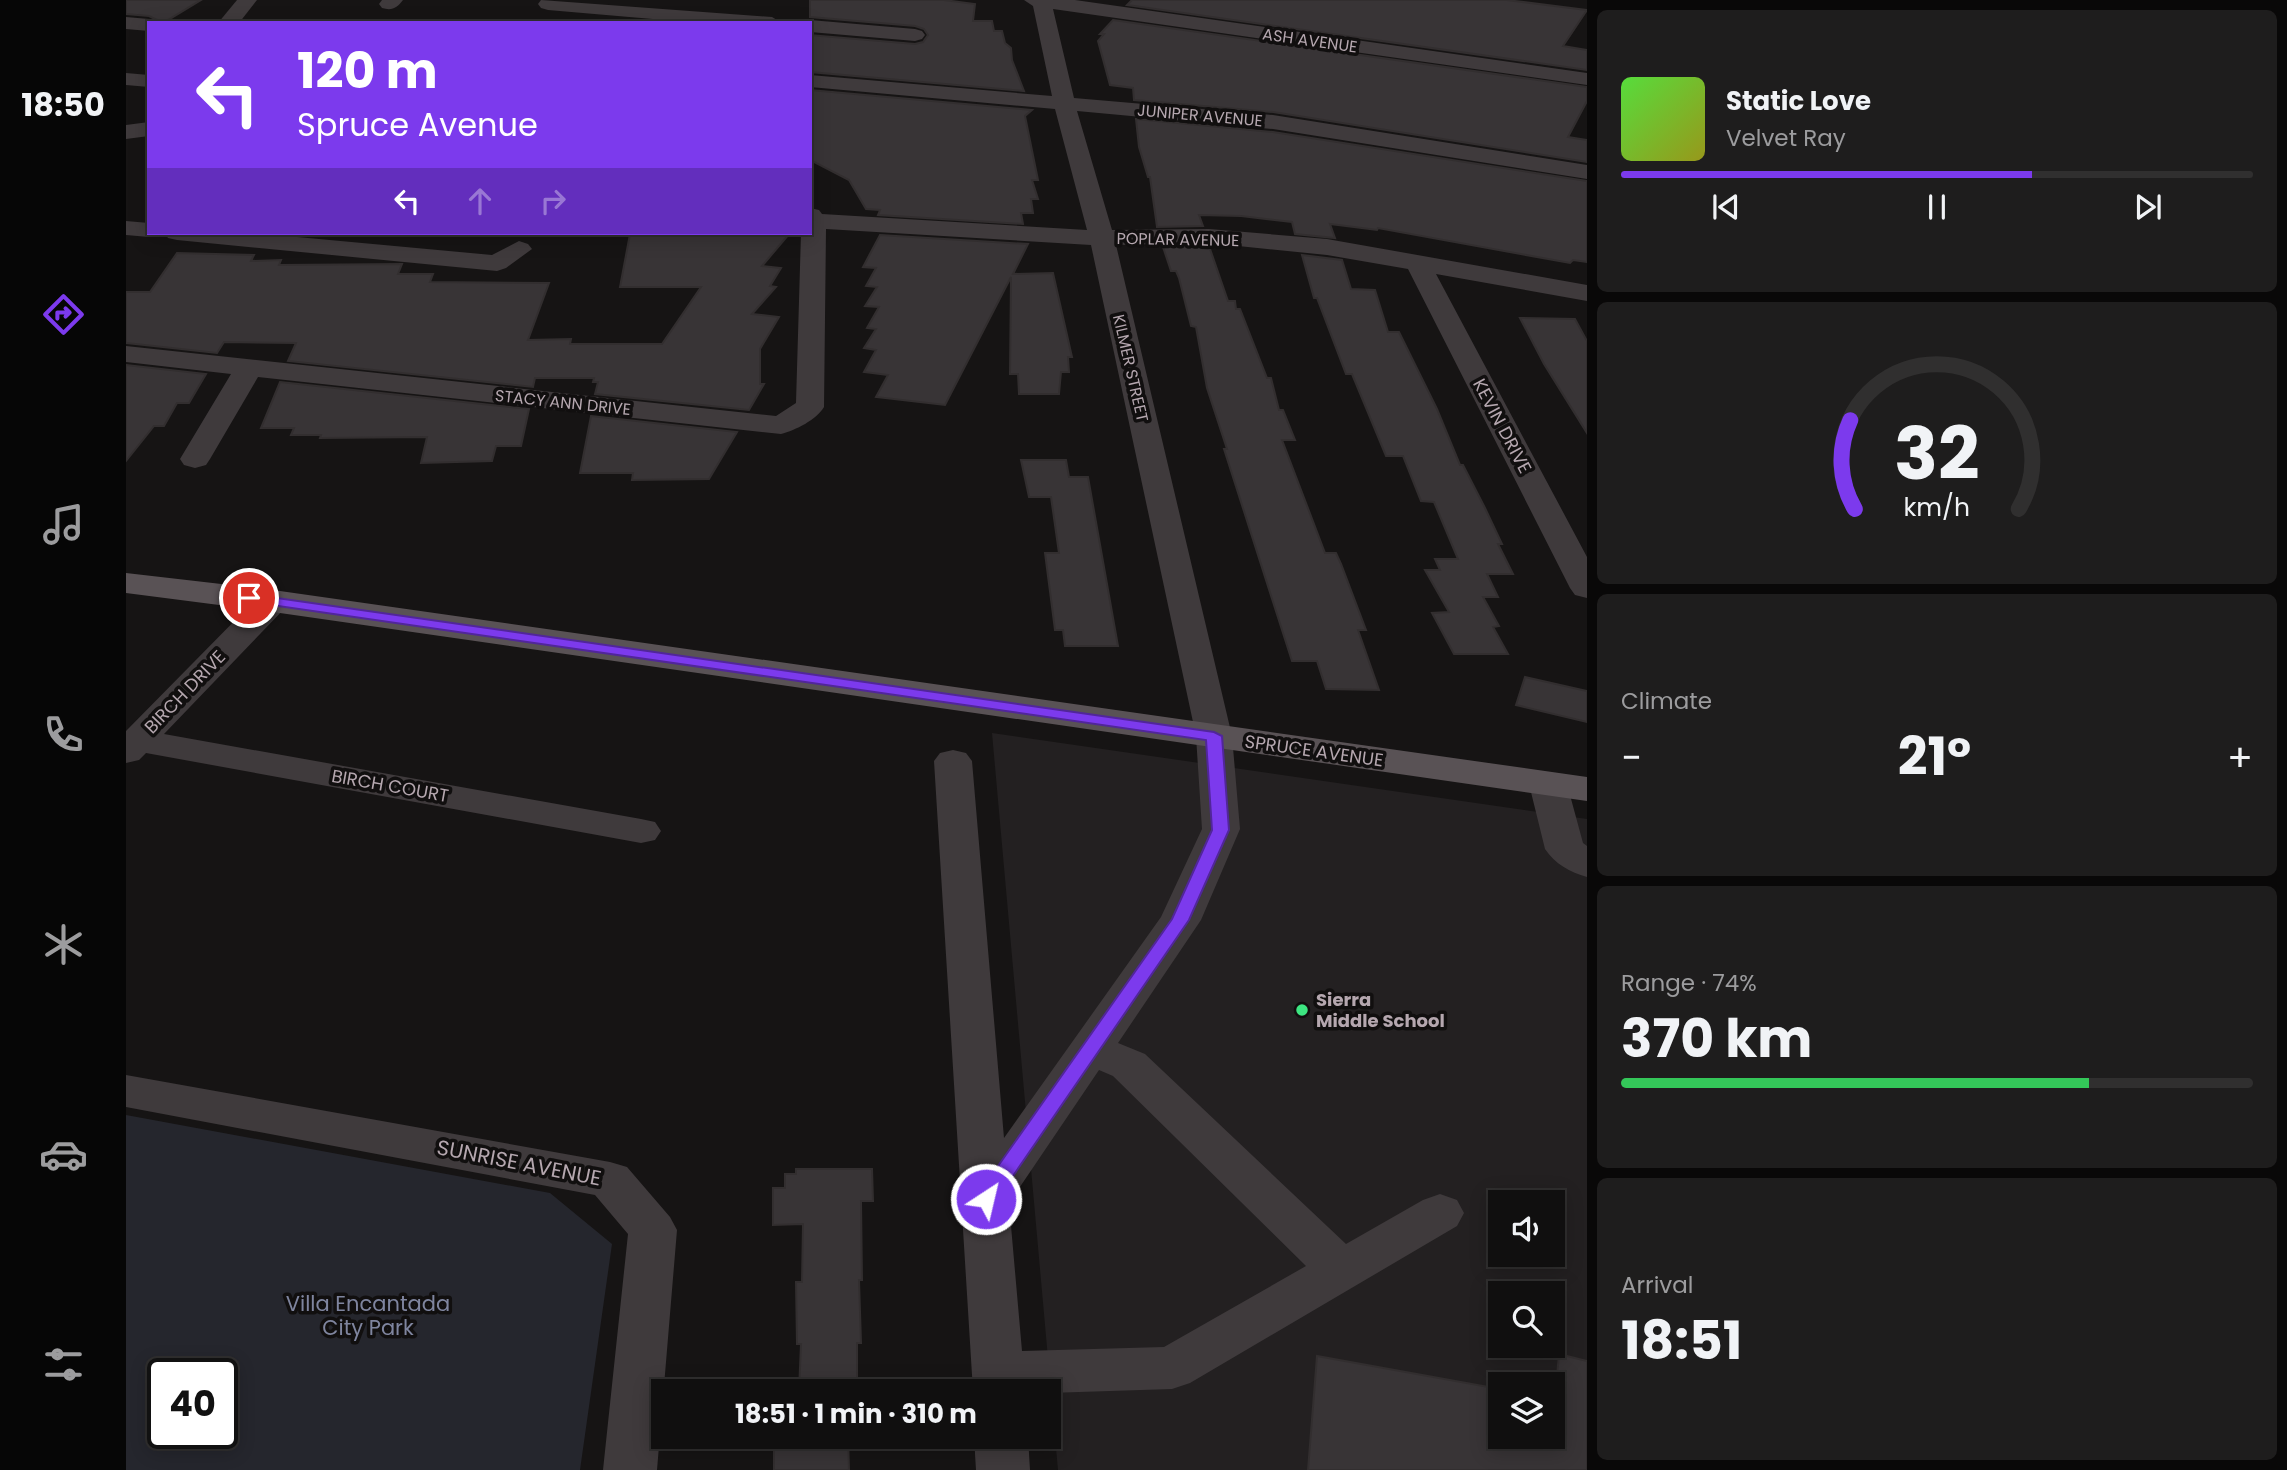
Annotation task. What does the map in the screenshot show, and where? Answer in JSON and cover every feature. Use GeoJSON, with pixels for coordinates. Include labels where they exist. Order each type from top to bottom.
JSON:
{"type":"FeatureCollection","features":[{"type":"Feature","properties":{"kind":"main road","name":"SPRUCE AVENUE"},"geometry":{"type":"LineString","coordinates":[[126,583],[274,601],[1587,789]]}},
{"type":"Feature","properties":{"kind":"street"},"geometry":{"type":"LineString","coordinates":[[230,21],[247,0]]}},
{"type":"Feature","properties":{"kind":"street","name":"ASH AVENUE"},"geometry":{"type":"LineString","coordinates":[[1038,1],[1587,79]]}},
{"type":"Feature","properties":{"kind":"street","name":"KILMER STREET"},"geometry":{"type":"LineString","coordinates":[[986,1199],[1180,920],[1221,830],[1214,736],[1102,238],[1038,1]]}},
{"type":"Feature","properties":{"kind":"street"},"geometry":{"type":"LineString","coordinates":[[547,9],[740,21]]}},
{"type":"Feature","properties":{"kind":"street"},"geometry":{"type":"LineString","coordinates":[[126,23],[147,25]]}},
{"type":"Feature","properties":{"kind":"street"},"geometry":{"type":"LineString","coordinates":[[812,26],[915,34]]}},
{"type":"Feature","properties":{"kind":"street"},"geometry":{"type":"LineString","coordinates":[[126,79],[147,81]]}},
{"type":"Feature","properties":{"kind":"street","name":"JUNIPER AVENUE"},"geometry":{"type":"LineString","coordinates":[[812,81],[1273,122],[1587,173]]}},
{"type":"Feature","properties":{"kind":"street"},"geometry":{"type":"LineString","coordinates":[[126,132],[147,129]]}},
{"type":"Feature","properties":{"kind":"street","name":"POPLAR AVENUE"},"geometry":{"type":"LineString","coordinates":[[812,218],[1102,238],[1209,236],[1327,247],[1587,293]]}},
{"type":"Feature","properties":{"kind":"street"},"geometry":{"type":"LineString","coordinates":[[126,228],[147,230]]}},
{"type":"Feature","properties":{"kind":"street"},"geometry":{"type":"LineString","coordinates":[[198,235],[496,263],[519,249]]}},
{"type":"Feature","properties":{"kind":"street","name":"STACY ANN DRIVE"},"geometry":{"type":"LineString","coordinates":[[126,354],[781,425],[810,407],[812,235]]}},
{"type":"Feature","properties":{"kind":"street","name":"KEVIN DRIVE"},"geometry":{"type":"LineString","coordinates":[[1418,264],[1587,589]]}},
{"type":"Feature","properties":{"kind":"street"},"geometry":{"type":"LineString","coordinates":[[195,458],[248,369]]}},
{"type":"Feature","properties":{"kind":"street","name":"BIRCH DRIVE"},"geometry":{"type":"LineString","coordinates":[[132,746],[274,601]]}},
{"type":"Feature","properties":{"kind":"street","name":"BIRCH COURT"},"geometry":{"type":"LineString","coordinates":[[132,746],[641,831]]}},
{"type":"Feature","properties":{"kind":"street"},"geometry":{"type":"LineString","coordinates":[[953,761],[998,1379]]}},
{"type":"Feature","properties":{"kind":"street"},"geometry":{"type":"LineString","coordinates":[[1548,784],[1565,849],[1587,864]]}},
{"type":"Feature","properties":{"kind":"street"},"geometry":{"type":"LineString","coordinates":[[1089,1049],[1129,1065],[1343,1271]]}},
{"type":"Feature","properties":{"kind":"street","name":"SUNRISE AVENUE"},"geometry":{"type":"LineString","coordinates":[[126,1091],[610,1180],[653,1230],[630,1470]]}},
{"type":"Feature","properties":{"kind":"street"},"geometry":{"type":"LineString","coordinates":[[1035,1379],[1172,1368],[1440,1213]]}},
{"type":"Feature","properties":{"kind":"street"},"geometry":{"type":"LineString","coordinates":[[1002,1449],[1003,1470]]}},
{"type":"Feature","properties":{"kind":"shaded area","name":"Sierra Middle School"},"geometry":{"type":"Polygon","coordinates":[[[992,733],[1587,819],[1587,1470],[1058,1470],[1056,1449],[1061,1449],[1061,1379],[1050,1379],[992,733]]]}},
{"type":"Feature","properties":{"kind":"green space","name":"Villa Encantada City Park"},"geometry":{"type":"Polygon","coordinates":[[[126,1115],[550,1193],[612,1244],[580,1470],[126,1470],[126,1115]]]}},
{"type":"Feature","properties":{"kind":"building"},"geometry":{"type":"Polygon","coordinates":[[[126,0],[201,0],[166,21],[126,14],[126,0]]]}},
{"type":"Feature","properties":{"kind":"building"},"geometry":{"type":"Polygon","coordinates":[[[810,0],[944,0],[975,4],[973,21],[992,21],[994,31],[1002,31],[1005,43],[1011,48],[1012,60],[1024,91],[812,72],[812,35],[915,44],[923,42],[928,35],[924,29],[915,26],[810,17],[810,0]]]}},
{"type":"Feature","properties":{"kind":"building"},"geometry":{"type":"Polygon","coordinates":[[[1132,0],[1507,0],[1587,10],[1563,46],[1587,50],[1587,70],[1127,5],[1132,0]]]}},
{"type":"Feature","properties":{"kind":"building"},"geometry":{"type":"Polygon","coordinates":[[[1113,20],[1587,87],[1587,101],[1568,137],[1587,140],[1587,162],[1273,112],[1134,100],[1133,88],[1110,85],[1098,41],[1104,34],[1100,34],[1113,20]]]}},
{"type":"Feature","properties":{"kind":"building"},"geometry":{"type":"Polygon","coordinates":[[[812,90],[1032,110],[1025,116],[1038,180],[1032,180],[1038,199],[1031,199],[1033,213],[1021,213],[1023,224],[878,215],[880,210],[866,209],[849,180],[812,161],[812,90]]]}},
{"type":"Feature","properties":{"kind":"building"},"geometry":{"type":"Polygon","coordinates":[[[1136,119],[1273,132],[1587,181],[1587,262],[1573,260],[1570,263],[1378,228],[1330,224],[1335,238],[1295,234],[1292,222],[1241,216],[1199,215],[1203,226],[1157,227],[1150,177],[1139,147],[1136,119]]]}},
{"type":"Feature","properties":{"kind":"building"},"geometry":{"type":"Polygon","coordinates":[[[630,235],[788,235],[762,266],[781,268],[770,286],[776,287],[752,314],[779,317],[760,349],[760,384],[764,384],[749,410],[595,394],[598,382],[593,382],[594,378],[535,378],[533,387],[288,361],[296,343],[224,342],[217,353],[126,343],[126,292],[150,292],[177,253],[254,255],[251,261],[281,260],[279,265],[402,264],[398,274],[433,274],[430,282],[549,283],[528,340],[571,339],[570,344],[662,344],[701,287],[620,287],[630,235]]]}},
{"type":"Feature","properties":{"kind":"building"},"geometry":{"type":"Polygon","coordinates":[[[880,235],[1028,244],[1013,274],[1053,273],[1072,357],[1068,357],[1069,372],[1061,372],[1059,394],[1019,394],[1018,374],[1010,374],[1011,277],[945,405],[876,397],[888,375],[864,372],[876,350],[864,348],[876,329],[867,328],[879,307],[865,306],[877,287],[866,286],[876,268],[863,267],[880,235]]]}},
{"type":"Feature","properties":{"kind":"building"},"geometry":{"type":"Polygon","coordinates":[[[1209,246],[1228,301],[1235,301],[1236,309],[1240,309],[1267,378],[1271,378],[1279,410],[1283,410],[1295,440],[1282,440],[1325,553],[1336,553],[1341,564],[1366,630],[1358,630],[1379,690],[1326,689],[1317,661],[1292,661],[1224,449],[1227,449],[1207,388],[1196,327],[1191,326],[1179,278],[1176,271],[1171,271],[1163,247],[1209,246]]]}},
{"type":"Feature","properties":{"kind":"building"},"geometry":{"type":"Polygon","coordinates":[[[1302,255],[1342,260],[1351,289],[1375,290],[1388,332],[1399,332],[1437,409],[1460,465],[1463,465],[1502,544],[1498,544],[1513,574],[1487,574],[1498,597],[1483,597],[1499,626],[1493,627],[1508,654],[1454,654],[1432,613],[1449,612],[1425,570],[1440,570],[1435,559],[1458,559],[1434,502],[1421,501],[1403,456],[1386,456],[1352,374],[1346,374],[1317,298],[1314,298],[1302,255]]]}},
{"type":"Feature","properties":{"kind":"building"},"geometry":{"type":"Polygon","coordinates":[[[1520,318],[1575,319],[1587,341],[1587,433],[1544,364],[1520,318]]]}},
{"type":"Feature","properties":{"kind":"building"},"geometry":{"type":"Polygon","coordinates":[[[126,365],[206,374],[189,403],[177,403],[164,426],[154,426],[126,461],[126,365]]]}},
{"type":"Feature","properties":{"kind":"building"},"geometry":{"type":"Polygon","coordinates":[[[280,382],[529,409],[521,446],[496,446],[492,461],[421,463],[427,437],[320,438],[321,435],[291,435],[294,428],[261,428],[280,382]]]}},
{"type":"Feature","properties":{"kind":"building"},"geometry":{"type":"Polygon","coordinates":[[[591,416],[737,432],[709,479],[632,480],[633,473],[580,473],[591,416]]]}},
{"type":"Feature","properties":{"kind":"building"},"geometry":{"type":"Polygon","coordinates":[[[1021,460],[1066,460],[1069,477],[1088,477],[1118,646],[1065,646],[1063,630],[1055,630],[1045,553],[1059,553],[1051,497],[1029,497],[1021,460]]]}},
{"type":"Feature","properties":{"kind":"building"},"geometry":{"type":"Polygon","coordinates":[[[1525,677],[1587,691],[1587,722],[1516,705],[1525,677]]]}},
{"type":"Feature","properties":{"kind":"building"},"geometry":{"type":"Polygon","coordinates":[[[796,1169],[872,1169],[873,1201],[861,1201],[861,1343],[857,1343],[857,1379],[800,1379],[801,1344],[797,1344],[796,1282],[802,1282],[803,1224],[773,1225],[773,1188],[785,1188],[785,1174],[796,1174],[796,1169]]]}},
{"type":"Feature","properties":{"kind":"building"},"geometry":{"type":"Polygon","coordinates":[[[1317,1356],[1488,1387],[1488,1449],[1565,1449],[1565,1372],[1557,1372],[1559,1358],[1565,1358],[1565,1356],[1587,1361],[1587,1470],[1308,1470],[1317,1356]]]}},
{"type":"Feature","properties":{"kind":"building"},"geometry":{"type":"Polygon","coordinates":[[[774,1449],[848,1449],[849,1470],[774,1470],[774,1449]]]}},
{"type":"Feature","properties":{"kind":"place","name":"Sierra Middle School"},"geometry":{"type":"Point","coordinates":[1302,1010]}},
{"type":"Feature","properties":{"kind":"route"},"geometry":{"type":"LineString","coordinates":[[249,598],[1214,736],[1221,830],[1180,920],[986,1199]]}}]}
